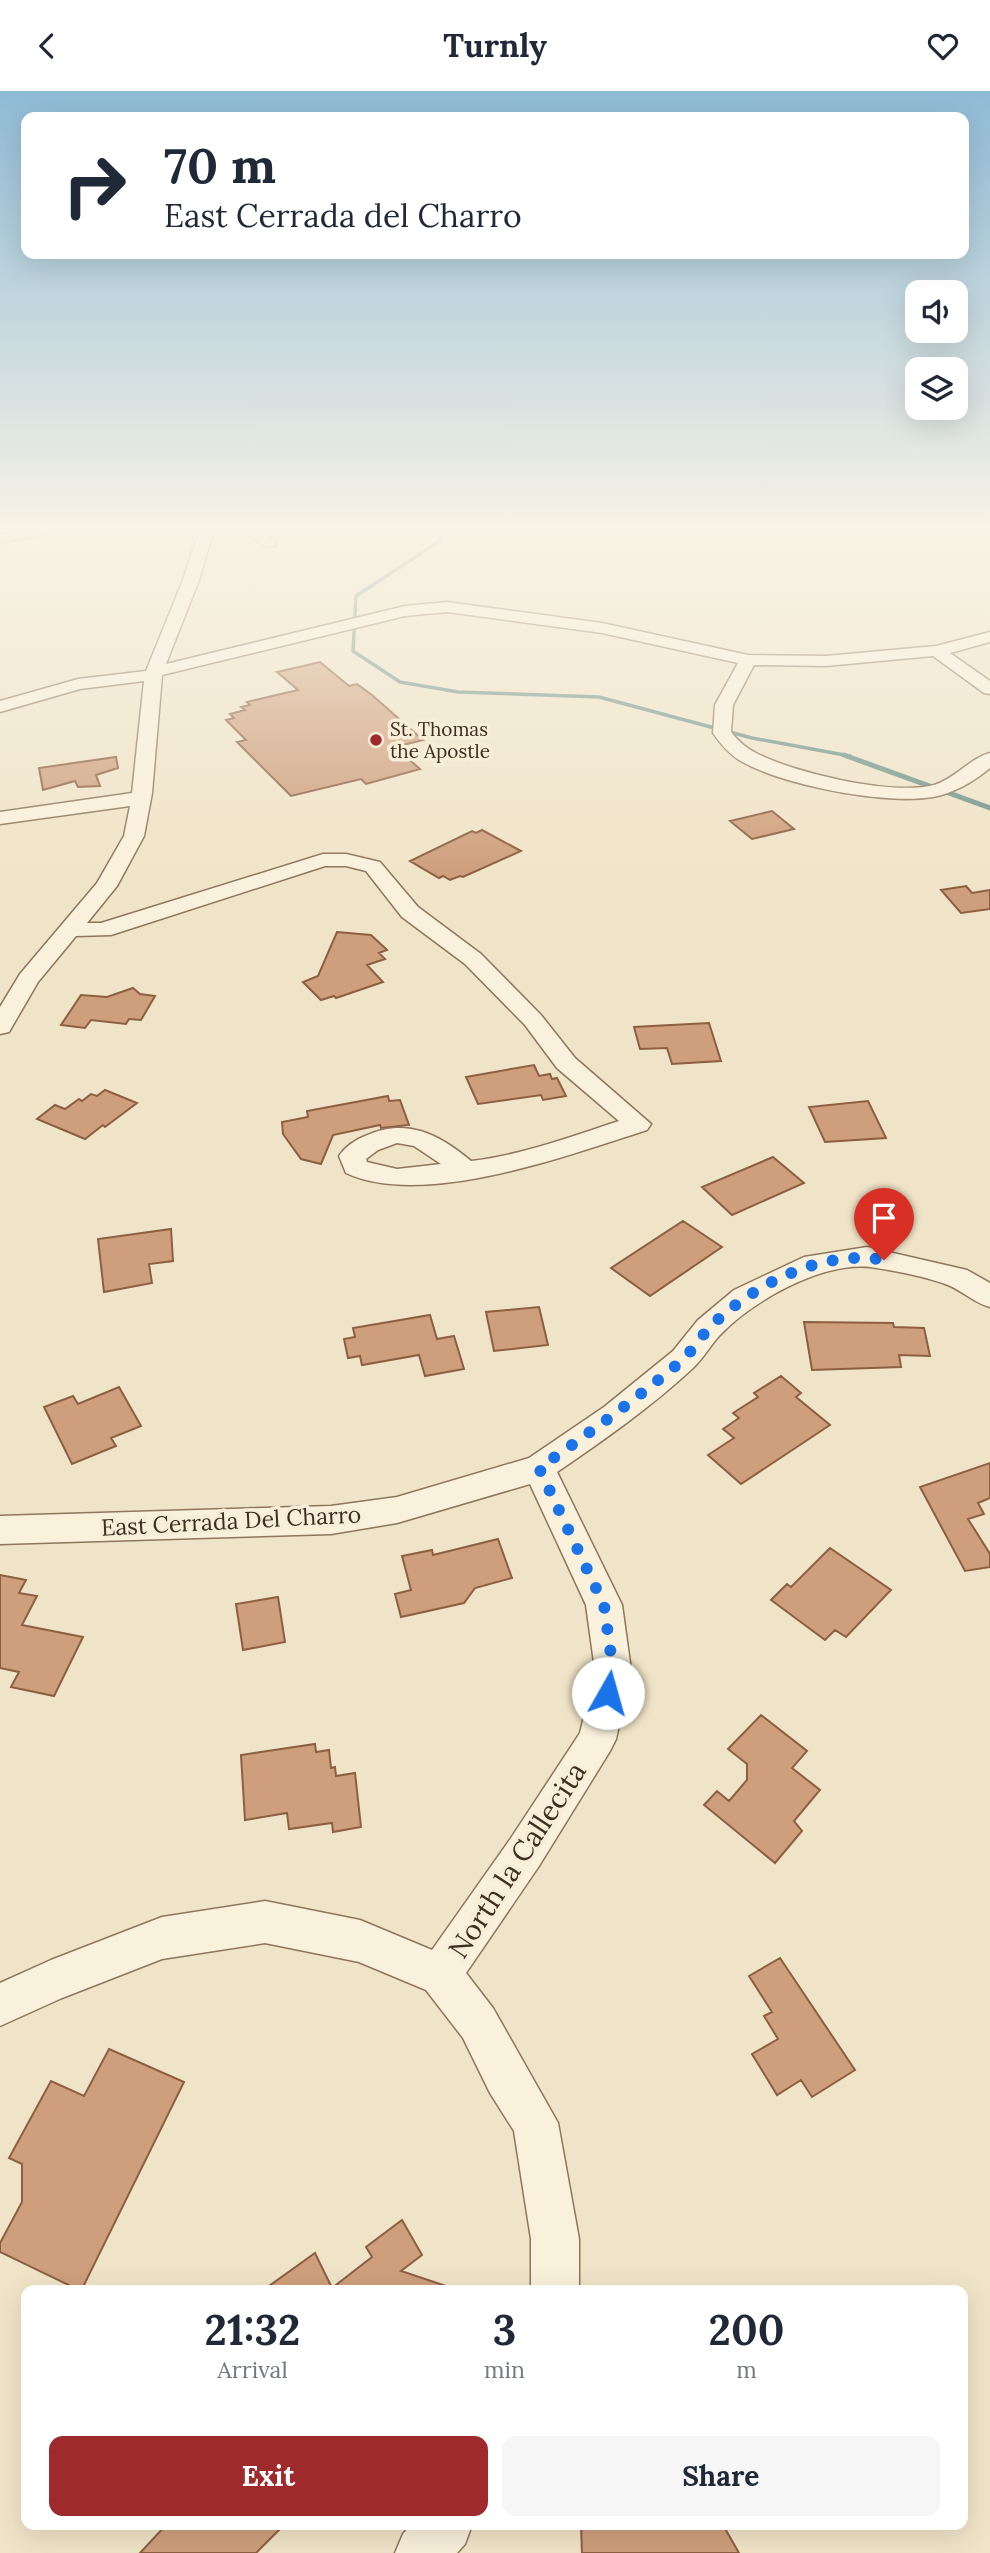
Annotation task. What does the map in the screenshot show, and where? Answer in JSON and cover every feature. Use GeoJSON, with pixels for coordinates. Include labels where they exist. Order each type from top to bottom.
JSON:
{"type":"FeatureCollection","features":[{"type":"Feature","properties":{"kind":"street"},"geometry":{"type":"LineString","coordinates":[[0,1027],[28,979],[106,886],[134,836],[141,798],[153,673],[165,644]]}},
{"type":"Feature","properties":{"kind":"street"},"geometry":{"type":"LineString","coordinates":[[0,707],[78,684],[153,673],[271,644]]}},
{"type":"Feature","properties":{"kind":"street"},"geometry":{"type":"LineString","coordinates":[[675,644],[748,660],[826,661],[936,651],[963,644]]}},
{"type":"Feature","properties":{"kind":"street"},"geometry":{"type":"LineString","coordinates":[[936,651],[990,689]]}},
{"type":"Feature","properties":{"kind":"street"},"geometry":{"type":"LineString","coordinates":[[748,660],[724,705],[722,733],[736,749],[752,759],[804,776],[873,792],[913,793],[939,789],[971,774],[990,759]]}},
{"type":"Feature","properties":{"kind":"street"},"geometry":{"type":"LineString","coordinates":[[0,818],[141,798]]}},
{"type":"Feature","properties":{"kind":"street"},"geometry":{"type":"LineString","coordinates":[[69,929],[103,930],[323,860],[346,860],[373,866],[410,912],[473,959],[533,1020],[551,1047],[574,1070],[638,1123],[511,1163],[464,1168]]}},
{"type":"Feature","properties":{"kind":"street"},"geometry":{"type":"LineString","coordinates":[[539,1468],[615,1416],[684,1359],[709,1328],[744,1297],[814,1264],[867,1257],[896,1262],[957,1277],[990,1297]]}},
{"type":"Feature","properties":{"kind":"street","name":"East Cerrada Del Charro"},"geometry":{"type":"LineString","coordinates":[[0,1530],[331,1521],[397,1510],[539,1468]]}},
{"type":"Feature","properties":{"kind":"street","name":"North la Callecita"},"geometry":{"type":"LineString","coordinates":[[441,1975],[474,1922],[525,1852],[597,1739],[613,1670],[604,1605],[539,1468]]}},
{"type":"Feature","properties":{"kind":"street"},"geometry":{"type":"LineString","coordinates":[[0,2005],[51,1981],[162,1938],[265,1922],[360,1941],[441,1975],[478,2023],[506,2077],[535,2123],[555,2239],[555,2285]]}},
{"type":"Feature","properties":{"kind":"street"},"geometry":{"type":"LineString","coordinates":[[422,2553],[442,2530]]}},
{"type":"Feature","properties":{"kind":"building","name":"St. Thomas the Apostle"},"geometry":{"type":"Polygon","coordinates":[[[320,662],[349,686],[357,684],[372,695],[423,740],[395,747],[420,769],[366,784],[361,779],[291,796],[237,742],[246,740],[226,720],[234,718],[230,714],[245,710],[241,707],[250,705],[247,702],[298,690],[277,672],[320,662]]]}},
{"type":"Feature","properties":{"kind":"building"},"geometry":{"type":"Polygon","coordinates":[[[116,757],[118,768],[96,775],[100,786],[78,787],[75,781],[43,790],[39,768],[116,757]]]}},
{"type":"Feature","properties":{"kind":"building"},"geometry":{"type":"Polygon","coordinates":[[[772,811],[794,829],[752,839],[730,821],[772,811]]]}},
{"type":"Feature","properties":{"kind":"building"},"geometry":{"type":"Polygon","coordinates":[[[482,830],[521,851],[463,877],[450,880],[443,876],[439,878],[410,861],[472,831],[476,833],[482,830]]]}},
{"type":"Feature","properties":{"kind":"building"},"geometry":{"type":"Polygon","coordinates":[[[966,886],[972,893],[990,890],[990,909],[961,913],[941,890],[966,886]]]}},
{"type":"Feature","properties":{"kind":"building"},"geometry":{"type":"Polygon","coordinates":[[[337,932],[371,935],[387,950],[379,953],[385,959],[367,965],[383,982],[336,998],[334,996],[321,1000],[303,982],[318,976],[337,932]]]}},
{"type":"Feature","properties":{"kind":"building"},"geometry":{"type":"Polygon","coordinates":[[[133,988],[140,994],[155,996],[141,1020],[129,1019],[126,1024],[91,1020],[85,1028],[61,1025],[81,995],[107,997],[133,988]]]}},
{"type":"Feature","properties":{"kind":"building"},"geometry":{"type":"Polygon","coordinates":[[[709,1023],[721,1061],[672,1064],[667,1048],[640,1049],[634,1027],[709,1023]]]}},
{"type":"Feature","properties":{"kind":"building"},"geometry":{"type":"Polygon","coordinates":[[[534,1065],[539,1076],[550,1074],[552,1079],[557,1078],[566,1096],[543,1100],[541,1095],[478,1104],[466,1077],[534,1065]]]}},
{"type":"Feature","properties":{"kind":"building"},"geometry":{"type":"Polygon","coordinates":[[[105,1090],[137,1103],[85,1139],[37,1119],[55,1105],[65,1109],[79,1099],[82,1101],[91,1094],[97,1096],[105,1090]]]}},
{"type":"Feature","properties":{"kind":"building"},"geometry":{"type":"Polygon","coordinates":[[[388,1096],[389,1101],[400,1100],[409,1125],[381,1128],[380,1125],[333,1135],[321,1164],[301,1159],[283,1134],[282,1122],[308,1117],[307,1111],[388,1096]]]}},
{"type":"Feature","properties":{"kind":"building"},"geometry":{"type":"Polygon","coordinates":[[[868,1101],[886,1138],[825,1142],[809,1107],[868,1101]]]}},
{"type":"Feature","properties":{"kind":"building"},"geometry":{"type":"Polygon","coordinates":[[[773,1157],[804,1183],[732,1215],[702,1187],[773,1157]]]}},
{"type":"Feature","properties":{"kind":"building"},"geometry":{"type":"Polygon","coordinates":[[[683,1221],[722,1247],[650,1296],[611,1268],[683,1221]]]}},
{"type":"Feature","properties":{"kind":"building"},"geometry":{"type":"Polygon","coordinates":[[[171,1229],[173,1261],[149,1264],[152,1283],[104,1292],[98,1239],[171,1229]]]}},
{"type":"Feature","properties":{"kind":"building"},"geometry":{"type":"Polygon","coordinates":[[[539,1307],[548,1345],[494,1351],[486,1312],[539,1307]]]}},
{"type":"Feature","properties":{"kind":"building"},"geometry":{"type":"Polygon","coordinates":[[[430,1315],[437,1339],[454,1336],[464,1369],[425,1376],[419,1355],[362,1365],[360,1356],[348,1358],[344,1339],[355,1337],[353,1328],[430,1315]]]}},
{"type":"Feature","properties":{"kind":"building"},"geometry":{"type":"Polygon","coordinates":[[[804,1322],[893,1323],[894,1327],[924,1328],[930,1356],[899,1355],[901,1367],[812,1370],[804,1322]]]}},
{"type":"Feature","properties":{"kind":"building"},"geometry":{"type":"Polygon","coordinates":[[[781,1376],[801,1393],[796,1397],[830,1425],[741,1484],[708,1455],[734,1438],[723,1429],[739,1418],[733,1413],[758,1397],[754,1393],[781,1376]]]}},
{"type":"Feature","properties":{"kind":"building"},"geometry":{"type":"Polygon","coordinates":[[[119,1387],[141,1426],[111,1438],[116,1446],[72,1464],[44,1407],[73,1396],[78,1404],[119,1387]]]}},
{"type":"Feature","properties":{"kind":"building"},"geometry":{"type":"Polygon","coordinates":[[[990,1463],[990,1498],[978,1503],[984,1514],[968,1519],[990,1554],[990,1567],[965,1571],[920,1487],[990,1463]]]}},
{"type":"Feature","properties":{"kind":"building"},"geometry":{"type":"Polygon","coordinates":[[[498,1539],[512,1578],[475,1588],[464,1603],[401,1617],[395,1594],[411,1590],[402,1556],[432,1550],[433,1555],[498,1539]]]}},
{"type":"Feature","properties":{"kind":"building"},"geometry":{"type":"Polygon","coordinates":[[[830,1548],[891,1590],[846,1637],[835,1630],[825,1640],[771,1600],[787,1584],[791,1587],[830,1548]]]}},
{"type":"Feature","properties":{"kind":"building"},"geometry":{"type":"Polygon","coordinates":[[[0,1575],[26,1580],[19,1593],[37,1596],[22,1625],[83,1637],[54,1696],[11,1687],[19,1672],[0,1668],[0,1575]]]}},
{"type":"Feature","properties":{"kind":"building"},"geometry":{"type":"Polygon","coordinates":[[[278,1597],[285,1642],[243,1650],[236,1604],[278,1597]]]}},
{"type":"Feature","properties":{"kind":"building"},"geometry":{"type":"Polygon","coordinates":[[[761,1715],[807,1751],[792,1768],[820,1790],[794,1821],[802,1831],[775,1863],[704,1805],[717,1791],[729,1801],[747,1780],[747,1764],[728,1749],[761,1715]]]}},
{"type":"Feature","properties":{"kind":"building"},"geometry":{"type":"Polygon","coordinates":[[[315,1744],[316,1752],[329,1750],[331,1768],[335,1767],[336,1776],[355,1773],[361,1827],[333,1832],[332,1823],[289,1829],[287,1813],[245,1820],[241,1755],[315,1744]]]}},
{"type":"Feature","properties":{"kind":"building"},"geometry":{"type":"Polygon","coordinates":[[[780,1958],[855,2070],[812,2097],[801,2080],[777,2095],[752,2054],[778,2039],[764,2016],[772,2012],[749,1976],[780,1958]]]}},
{"type":"Feature","properties":{"kind":"building"},"geometry":{"type":"Polygon","coordinates":[[[109,2049],[184,2082],[84,2285],[69,2285],[0,2252],[0,2243],[22,2202],[22,2164],[9,2158],[51,2081],[84,2096],[109,2049]]]}},
{"type":"Feature","properties":{"kind":"building"},"geometry":{"type":"Polygon","coordinates":[[[402,2220],[422,2255],[401,2271],[443,2285],[336,2285],[372,2257],[366,2247],[402,2220]]]}},
{"type":"Feature","properties":{"kind":"building"},"geometry":{"type":"Polygon","coordinates":[[[315,2253],[331,2285],[270,2285],[315,2253]]]}},
{"type":"Feature","properties":{"kind":"building"},"geometry":{"type":"Polygon","coordinates":[[[161,2530],[279,2530],[256,2553],[140,2553],[161,2530]]]}},
{"type":"Feature","properties":{"kind":"building"},"geometry":{"type":"Polygon","coordinates":[[[581,2530],[726,2530],[739,2553],[582,2553],[581,2530]]]}},
{"type":"Feature","properties":{"kind":"waterway"},"geometry":{"type":"LineString","coordinates":[[353,644],[353,651],[400,682],[458,692],[599,697],[752,738],[850,756]]}},
{"type":"Feature","properties":{"kind":"waterway"},"geometry":{"type":"LineString","coordinates":[[844,755],[990,808]]}},
{"type":"Feature","properties":{"kind":"place","name":"St. Thomas the Apostle"},"geometry":{"type":"Point","coordinates":[376,740]}},
{"type":"Feature","properties":{"kind":"route"},"geometry":{"type":"LineString","coordinates":[[608,1693],[613,1670],[604,1605],[539,1468],[615,1416],[684,1359],[709,1328],[744,1297],[814,1264],[867,1257],[884,1260]]}}]}
